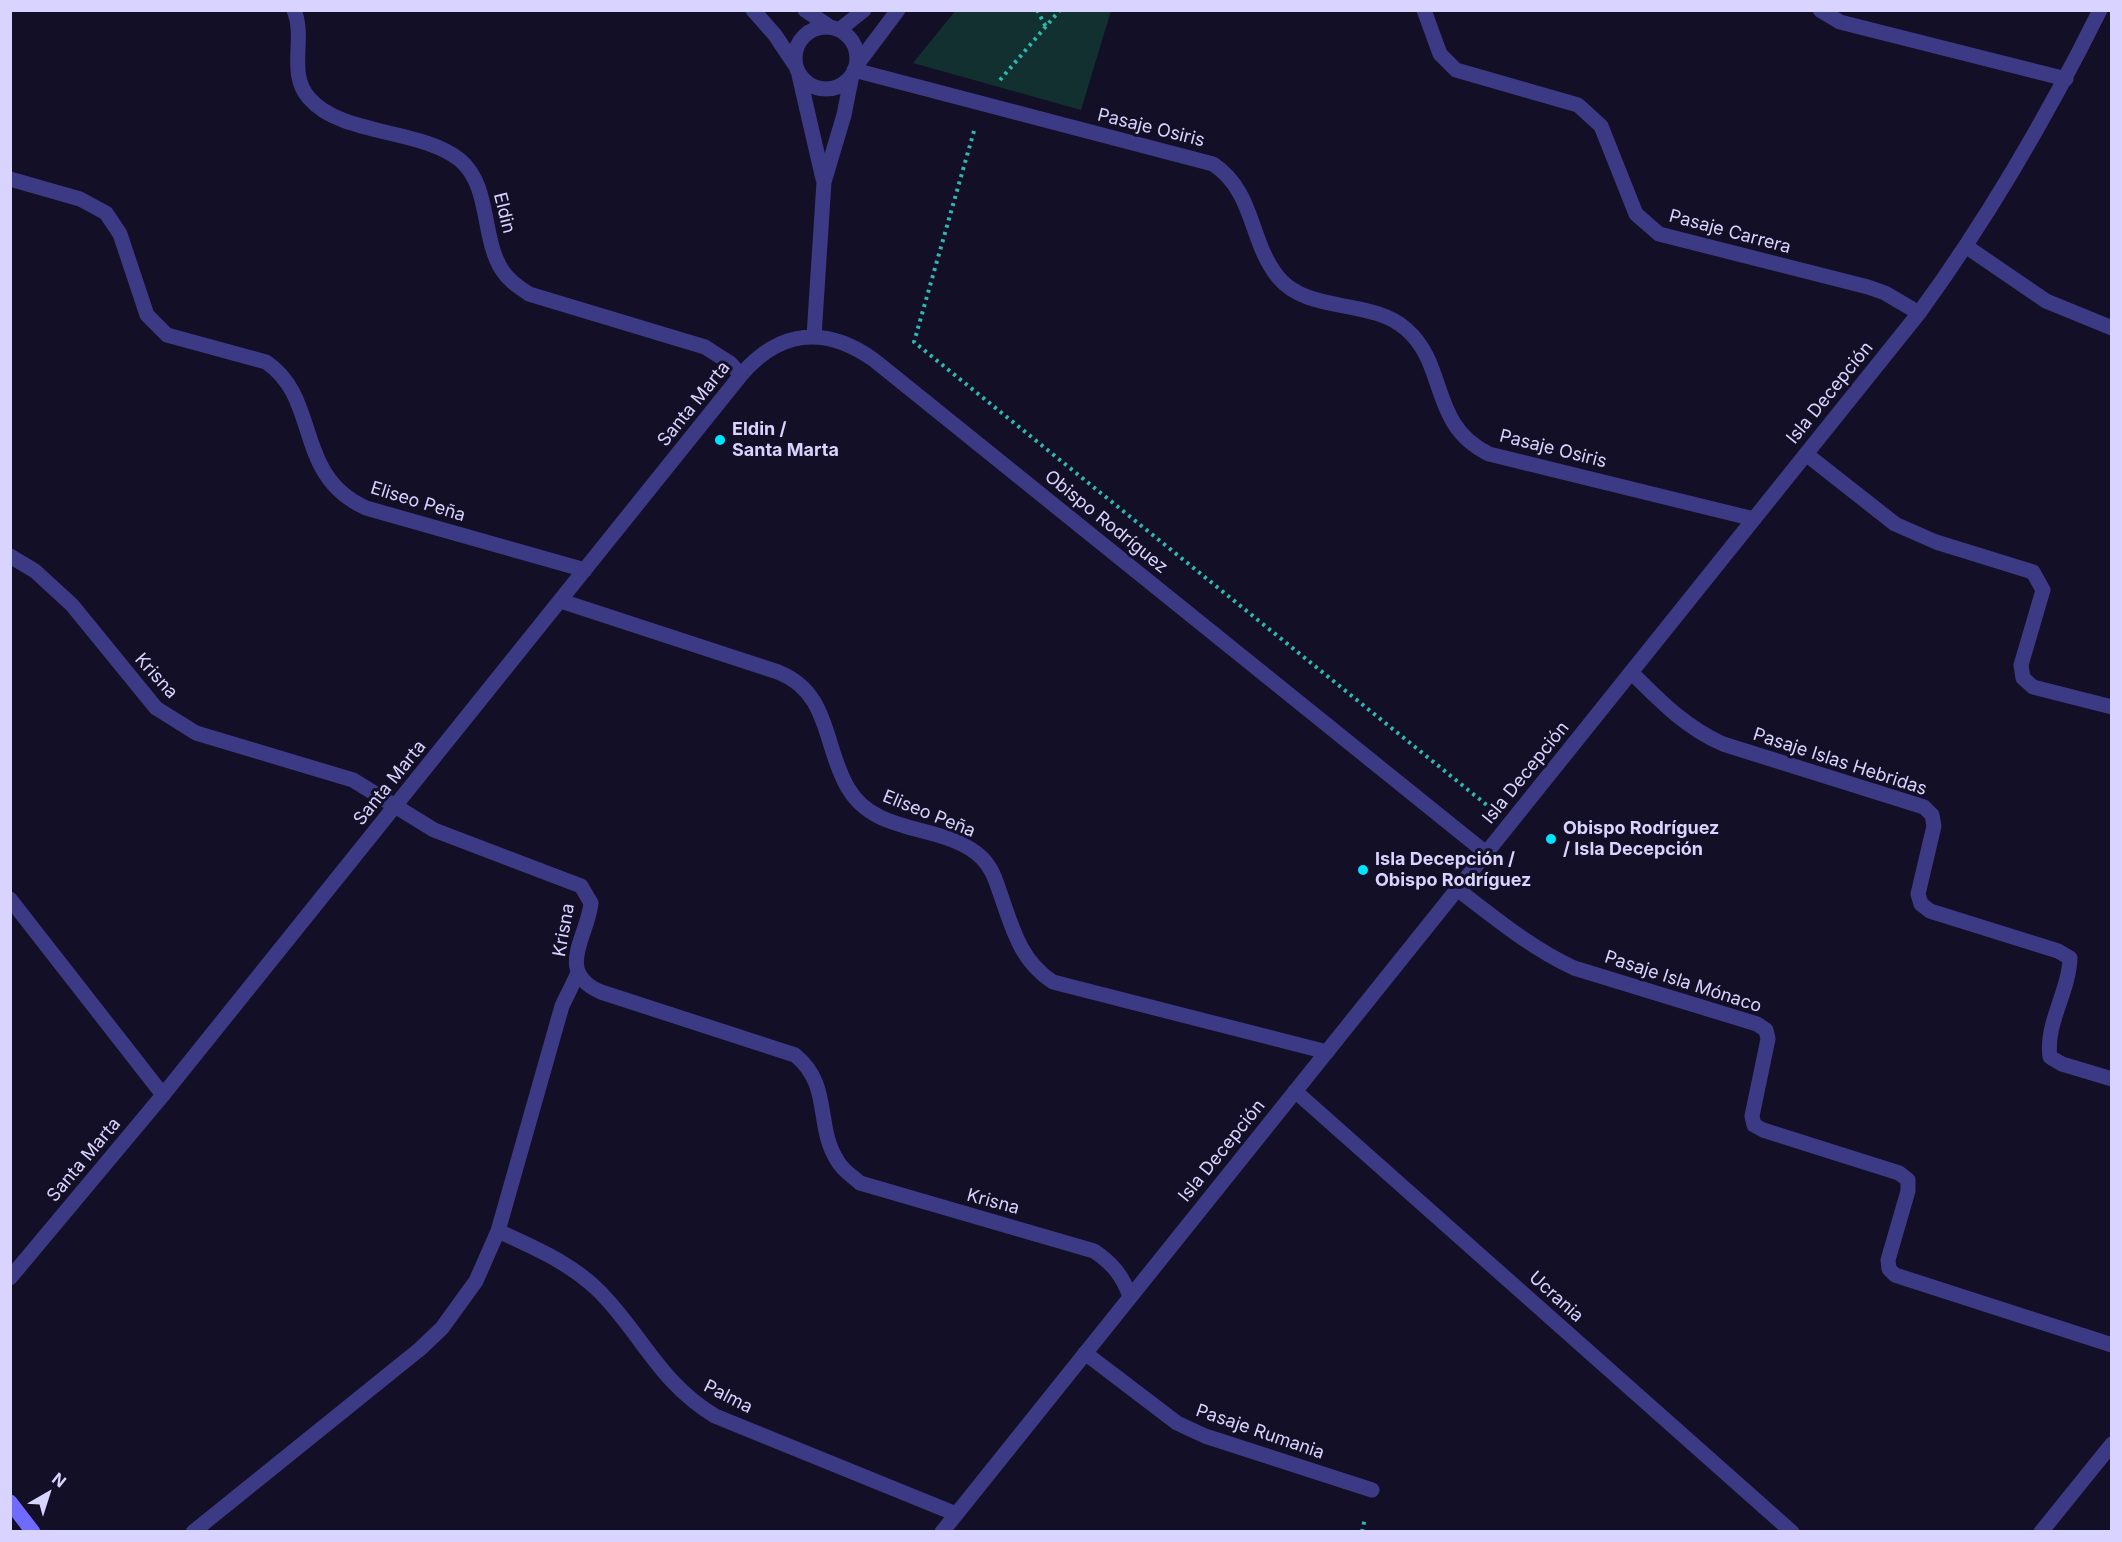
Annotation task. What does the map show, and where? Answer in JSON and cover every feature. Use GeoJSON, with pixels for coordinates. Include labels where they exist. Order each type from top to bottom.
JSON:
{"type":"FeatureCollection","features":[{"type":"Feature","properties":{"kind":"main road"},"geometry":{"type":"LineString","coordinates":[[10,1502],[33,1532]]}},
{"type":"Feature","properties":{"kind":"street","name":"Eldin"},"geometry":{"type":"LineString","coordinates":[[294,10],[299,22],[297,62],[299,81],[308,97],[317,106],[336,116],[446,150],[462,162],[477,187],[496,258],[513,283],[529,294],[705,347],[730,363],[741,375]]}},
{"type":"Feature","properties":{"kind":"street"},"geometry":{"type":"LineString","coordinates":[[753,10],[775,35],[797,70],[815,87],[825,89],[836,88],[854,70],[898,10]]}},
{"type":"Feature","properties":{"kind":"street"},"geometry":{"type":"LineString","coordinates":[[805,10],[834,28],[854,45],[854,70],[844,115],[824,182],[814,336]]}},
{"type":"Feature","properties":{"kind":"street"},"geometry":{"type":"LineString","coordinates":[[824,182],[794,55],[802,37],[819,27],[834,28],[864,10]]}},
{"type":"Feature","properties":{"kind":"street","name":"Pasaje Carrera"},"geometry":{"type":"LineString","coordinates":[[1424,10],[1440,54],[1456,70],[1578,105],[1594,118],[1601,126],[1636,214],[1659,234],[1868,287],[1885,293],[1919,313]]}},
{"type":"Feature","properties":{"kind":"street"},"geometry":{"type":"LineString","coordinates":[[1820,10],[1840,22],[2066,79]]}},
{"type":"Feature","properties":{"kind":"street","name":"Isla Decepción"},"geometry":{"type":"LineString","coordinates":[[942,1532],[1919,313],[1967,247],[2014,172],[2066,79],[2100,10]]}},
{"type":"Feature","properties":{"kind":"street","name":"Pasaje Osiris"},"geometry":{"type":"LineString","coordinates":[[854,70],[981,105],[1199,159],[1219,168],[1236,183],[1278,278],[1301,294],[1391,318],[1405,327],[1417,339],[1425,354],[1455,428],[1476,447],[1496,455],[1754,519]]}},
{"type":"Feature","properties":{"kind":"street","name":"Eliseo Peña"},"geometry":{"type":"LineString","coordinates":[[10,179],[80,199],[106,213],[120,234],[147,315],[166,334],[266,362],[279,370],[292,388],[325,476],[338,492],[352,502],[366,508],[585,570]]}},
{"type":"Feature","properties":{"kind":"street"},"geometry":{"type":"LineString","coordinates":[[1967,247],[2046,301],[2067,312],[2112,328]]}},
{"type":"Feature","properties":{"kind":"street","name":"Santa Marta"},"geometry":{"type":"LineString","coordinates":[[10,1278],[164,1095],[741,375],[755,359],[772,347],[793,339],[814,336]]}},
{"type":"Feature","properties":{"kind":"street","name":"Obispo Rodríguez"},"geometry":{"type":"LineString","coordinates":[[814,336],[856,347],[874,360],[1486,853]]}},
{"type":"Feature","properties":{"kind":"street"},"geometry":{"type":"LineString","coordinates":[[1806,454],[1895,524],[1936,542],[2033,572],[2043,590],[2021,665],[2023,678],[2033,687],[2112,707]]}},
{"type":"Feature","properties":{"kind":"street","name":"Krisna"},"geometry":{"type":"LineString","coordinates":[[10,556],[35,571],[72,605],[142,693],[173,721],[196,734],[353,780],[434,830],[581,886],[591,903],[576,952],[578,973],[592,988],[795,1055],[815,1077],[831,1148],[837,1161],[860,1183],[1094,1251],[1116,1269],[1125,1282],[1130,1297]]}},
{"type":"Feature","properties":{"kind":"street","name":"Eliseo Peña"},"geometry":{"type":"LineString","coordinates":[[561,601],[778,672],[803,685],[816,704],[841,774],[859,803],[887,821],[968,847],[983,859],[992,870],[1027,959],[1039,972],[1053,981],[1327,1052]]}},
{"type":"Feature","properties":{"kind":"street","name":"Pasaje Islas Hebridas"},"geometry":{"type":"LineString","coordinates":[[1631,672],[1671,712],[1699,733],[1723,744],[1924,807],[1932,815],[1934,826],[1918,894],[1921,904],[1929,910],[2058,951],[2070,958],[2070,971],[2048,1044],[2050,1057],[2062,1064],[2112,1079]]}},
{"type":"Feature","properties":{"kind":"street","name":"Pasaje Isla Mónaco"},"geometry":{"type":"LineString","coordinates":[[1457,889],[1521,939],[1550,957],[1574,968],[1757,1024],[1766,1030],[1768,1039],[1752,1116],[1754,1125],[1763,1130],[1899,1173],[1908,1180],[1908,1191],[1888,1260],[1889,1269],[1895,1275],[2112,1345]]}},
{"type":"Feature","properties":{"kind":"street"},"geometry":{"type":"LineString","coordinates":[[10,899],[164,1095]]}},
{"type":"Feature","properties":{"kind":"street"},"geometry":{"type":"LineString","coordinates":[[193,1532],[420,1349],[442,1328],[476,1281],[498,1231],[562,1006],[578,973]]}},
{"type":"Feature","properties":{"kind":"street","name":"Ucrania"},"geometry":{"type":"LineString","coordinates":[[1295,1091],[1792,1532]]}},
{"type":"Feature","properties":{"kind":"street","name":"Palma"},"geometry":{"type":"LineString","coordinates":[[498,1231],[556,1258],[587,1280],[614,1309],[664,1376],[700,1408],[956,1514]]}},
{"type":"Feature","properties":{"kind":"street","name":"Pasaje Rumania"},"geometry":{"type":"LineString","coordinates":[[1085,1353],[1177,1424],[1205,1436],[1372,1490]]}},
{"type":"Feature","properties":{"kind":"street"},"geometry":{"type":"LineString","coordinates":[[2041,1532],[2112,1444]]}},
{"type":"Feature","properties":{"kind":"path"},"geometry":{"type":"LineString","coordinates":[[1037,10],[1046,27]]}},
{"type":"Feature","properties":{"kind":"path"},"geometry":{"type":"LineString","coordinates":[[1060,10],[981,105],[914,342],[1478,798],[1512,821]]}},
{"type":"Feature","properties":{"kind":"green space"},"geometry":{"type":"Polygon","coordinates":[[[956,10],[1111,11],[1081,110],[913,63],[956,10]]]}},
{"type":"Feature","properties":{"kind":"place","name":"Eldin / Santa Marta"},"geometry":{"type":"Point","coordinates":[720,440]}},
{"type":"Feature","properties":{"kind":"place","name":"Obispo Rodríguez / Isla Decepción"},"geometry":{"type":"Point","coordinates":[1551,839]}},
{"type":"Feature","properties":{"kind":"place","name":"Isla Decepción / Obispo Rodríguez"},"geometry":{"type":"Point","coordinates":[1363,870]}}]}
